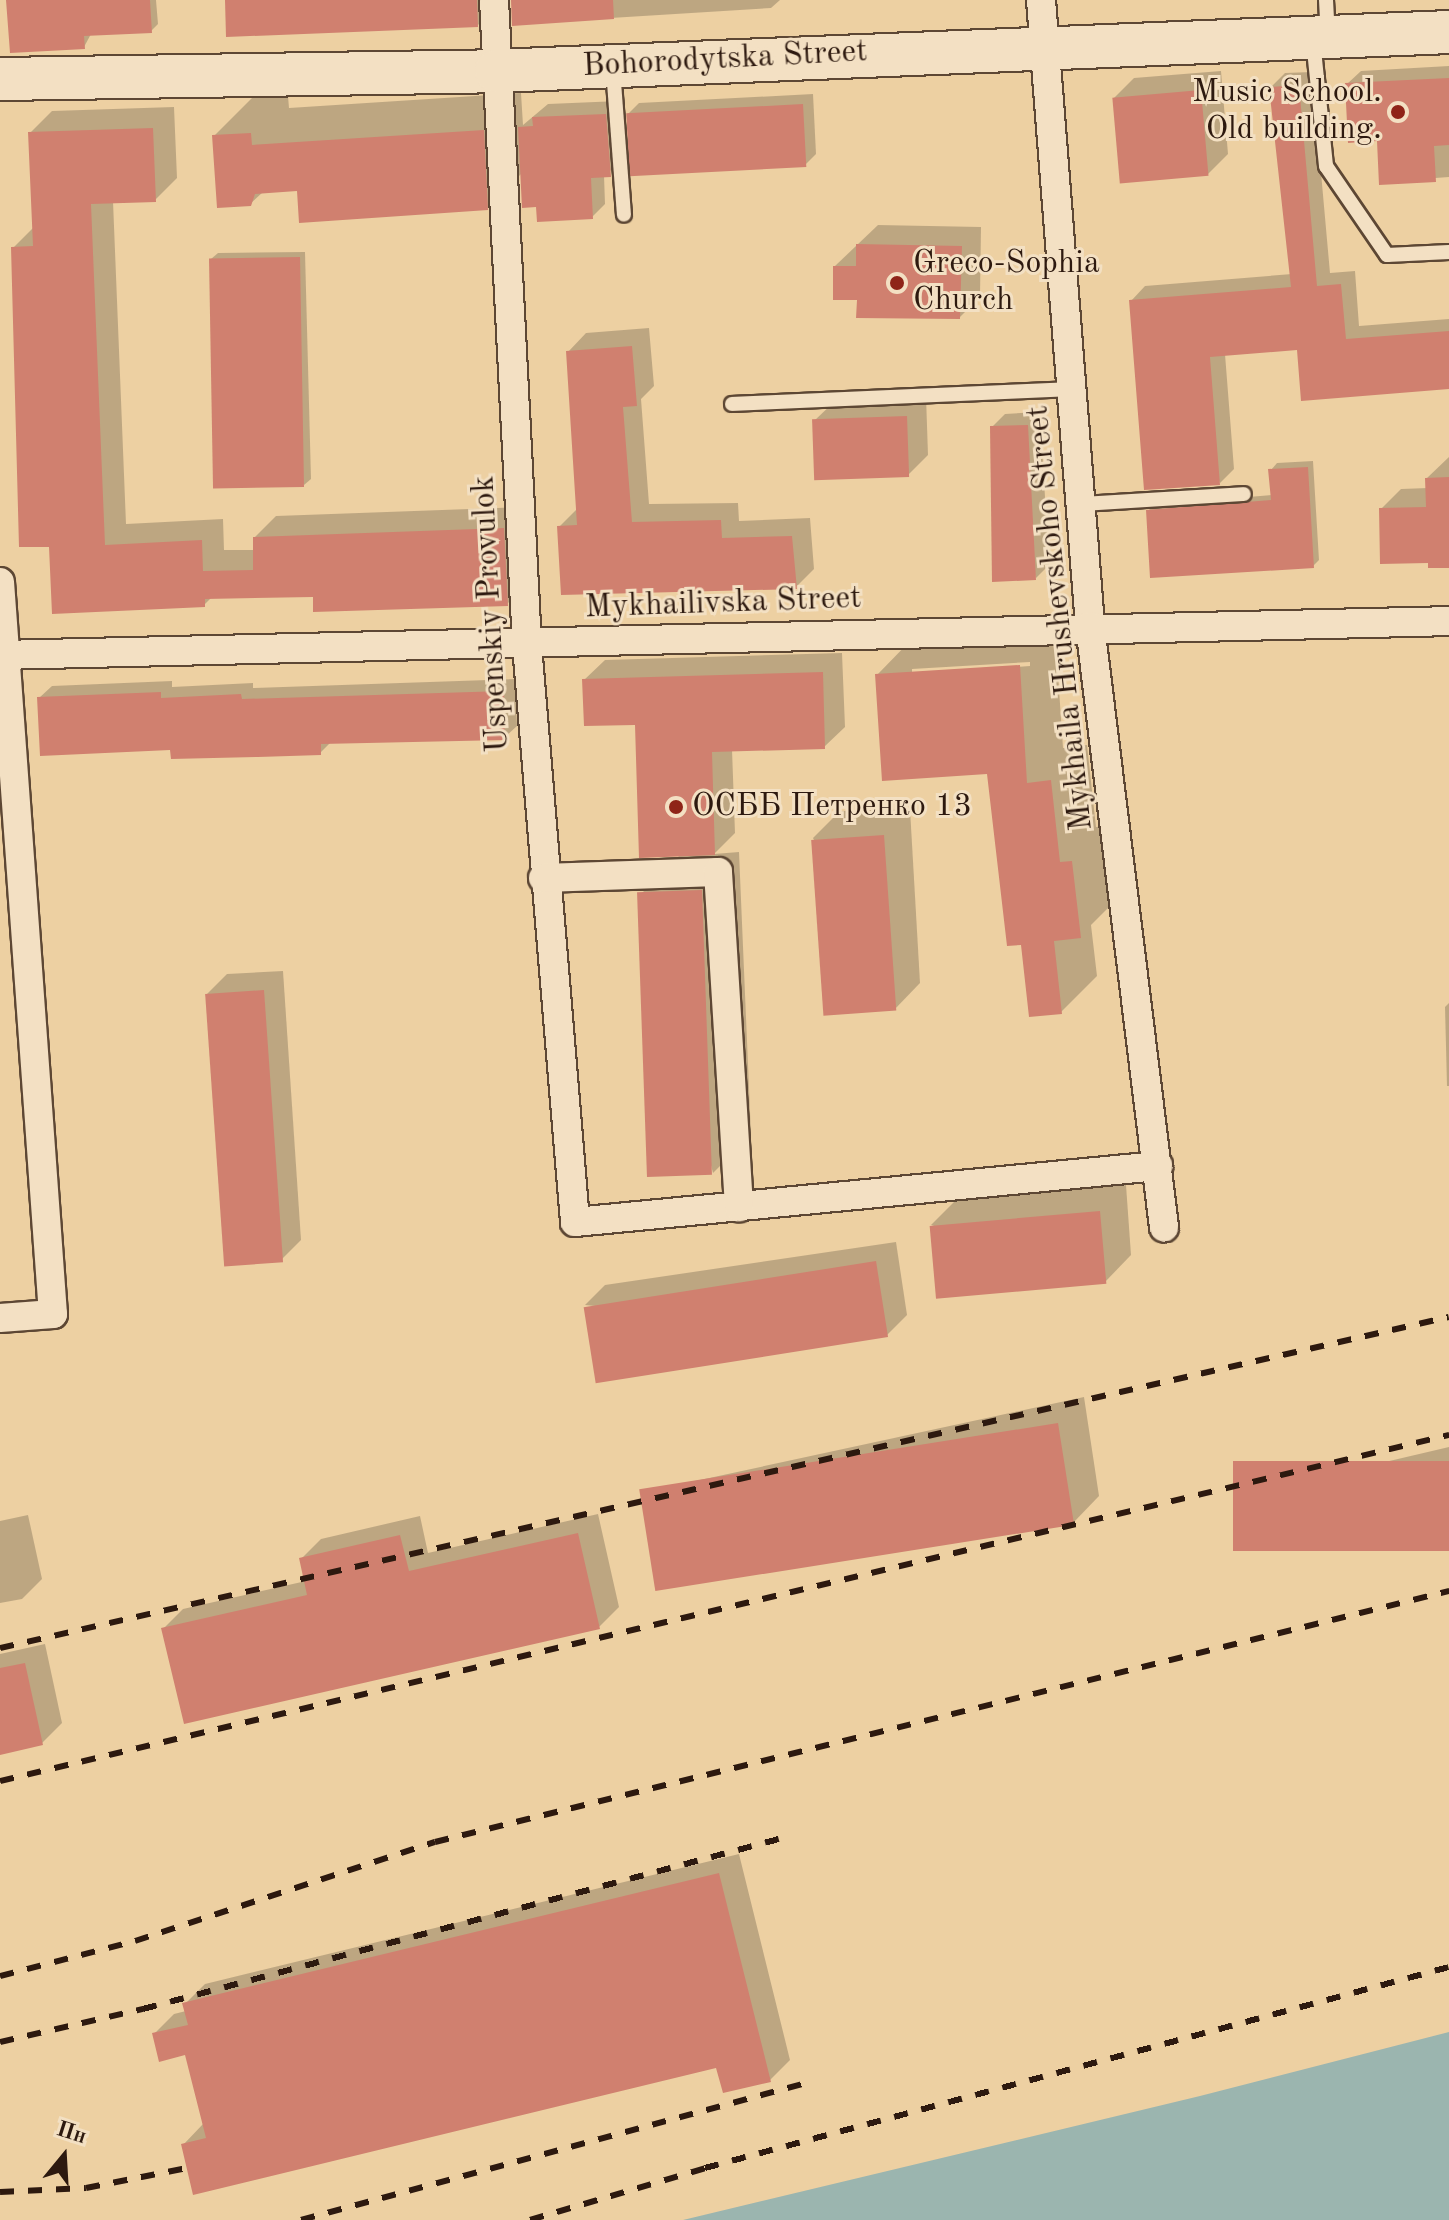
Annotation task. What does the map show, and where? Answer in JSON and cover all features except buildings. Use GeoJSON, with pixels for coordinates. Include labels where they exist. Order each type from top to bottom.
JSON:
{"type":"FeatureCollection","features":[{"type":"Feature","properties":{"kind":"street","name":"Uspenskiy Provulok"},"geometry":{"type":"LineString","coordinates":[[494,0],[527,645],[543,878],[575,1222],[739,1207]]}},
{"type":"Feature","properties":{"kind":"street","name":"Mykhaila Hrushevskoho Street"},"geometry":{"type":"LineString","coordinates":[[1041,0],[1090,626],[1164,1227]]}},
{"type":"Feature","properties":{"kind":"street","name":"Bohorodytska Street"},"geometry":{"type":"LineString","coordinates":[[0,79],[496,71],[1044,45],[1322,24],[1449,32]]}},
{"type":"Feature","properties":{"kind":"street"},"geometry":{"type":"LineString","coordinates":[[0,582],[2,655],[53,1314],[0,1318]]}},
{"type":"Feature","properties":{"kind":"street","name":"Mykhailivska Street"},"geometry":{"type":"LineString","coordinates":[[2,655],[527,645],[1090,626],[1449,621]]}},
{"type":"Feature","properties":{"kind":"street"},"geometry":{"type":"LineString","coordinates":[[543,878],[718,872],[739,1207],[1158,1166]]}},
{"type":"Feature","properties":{"kind":"lane"},"geometry":{"type":"LineString","coordinates":[[1322,24],[1326,166],[1387,255],[1449,252]]}},
{"type":"Feature","properties":{"kind":"lane"},"geometry":{"type":"LineString","coordinates":[[612,65],[624,215]]}},
{"type":"Feature","properties":{"kind":"lane"},"geometry":{"type":"LineString","coordinates":[[732,404],[1072,389]]}},
{"type":"Feature","properties":{"kind":"lane"},"geometry":{"type":"LineString","coordinates":[[1081,504],[1244,494]]}},
{"type":"Feature","properties":{"kind":"water"},"geometry":{"type":"Polygon","coordinates":[[[1449,2032],[1449,2220],[683,2220],[1200,2096],[1449,2032]]]}},
{"type":"Feature","properties":{"kind":"railway"},"geometry":{"type":"LineString","coordinates":[[0,1648],[1449,1317]]}},
{"type":"Feature","properties":{"kind":"railway"},"geometry":{"type":"LineString","coordinates":[[0,1781],[1449,1435]]}},
{"type":"Feature","properties":{"kind":"railway"},"geometry":{"type":"LineString","coordinates":[[0,1976],[135,1941],[435,1842],[1449,1591]]}},
{"type":"Feature","properties":{"kind":"railway"},"geometry":{"type":"LineString","coordinates":[[0,2042],[143,2009],[790,1836]]}},
{"type":"Feature","properties":{"kind":"railway"},"geometry":{"type":"LineString","coordinates":[[530,2220],[705,2168],[1449,1967]]}},
{"type":"Feature","properties":{"kind":"railway"},"geometry":{"type":"LineString","coordinates":[[301,2220],[806,2083]]}},
{"type":"Feature","properties":{"kind":"railway"},"geometry":{"type":"LineString","coordinates":[[0,2192],[86,2188],[187,2168]]}},
{"type":"Feature","properties":{"kind":"place","name":"Music School. Old building."},"geometry":{"type":"Point","coordinates":[1398,112]}},
{"type":"Feature","properties":{"kind":"place","name":"Greco-Sophia Church"},"geometry":{"type":"Point","coordinates":[897,283]}},
{"type":"Feature","properties":{"kind":"place","name":"ОСББ Петренко 13"},"geometry":{"type":"Point","coordinates":[676,807]}}]}
